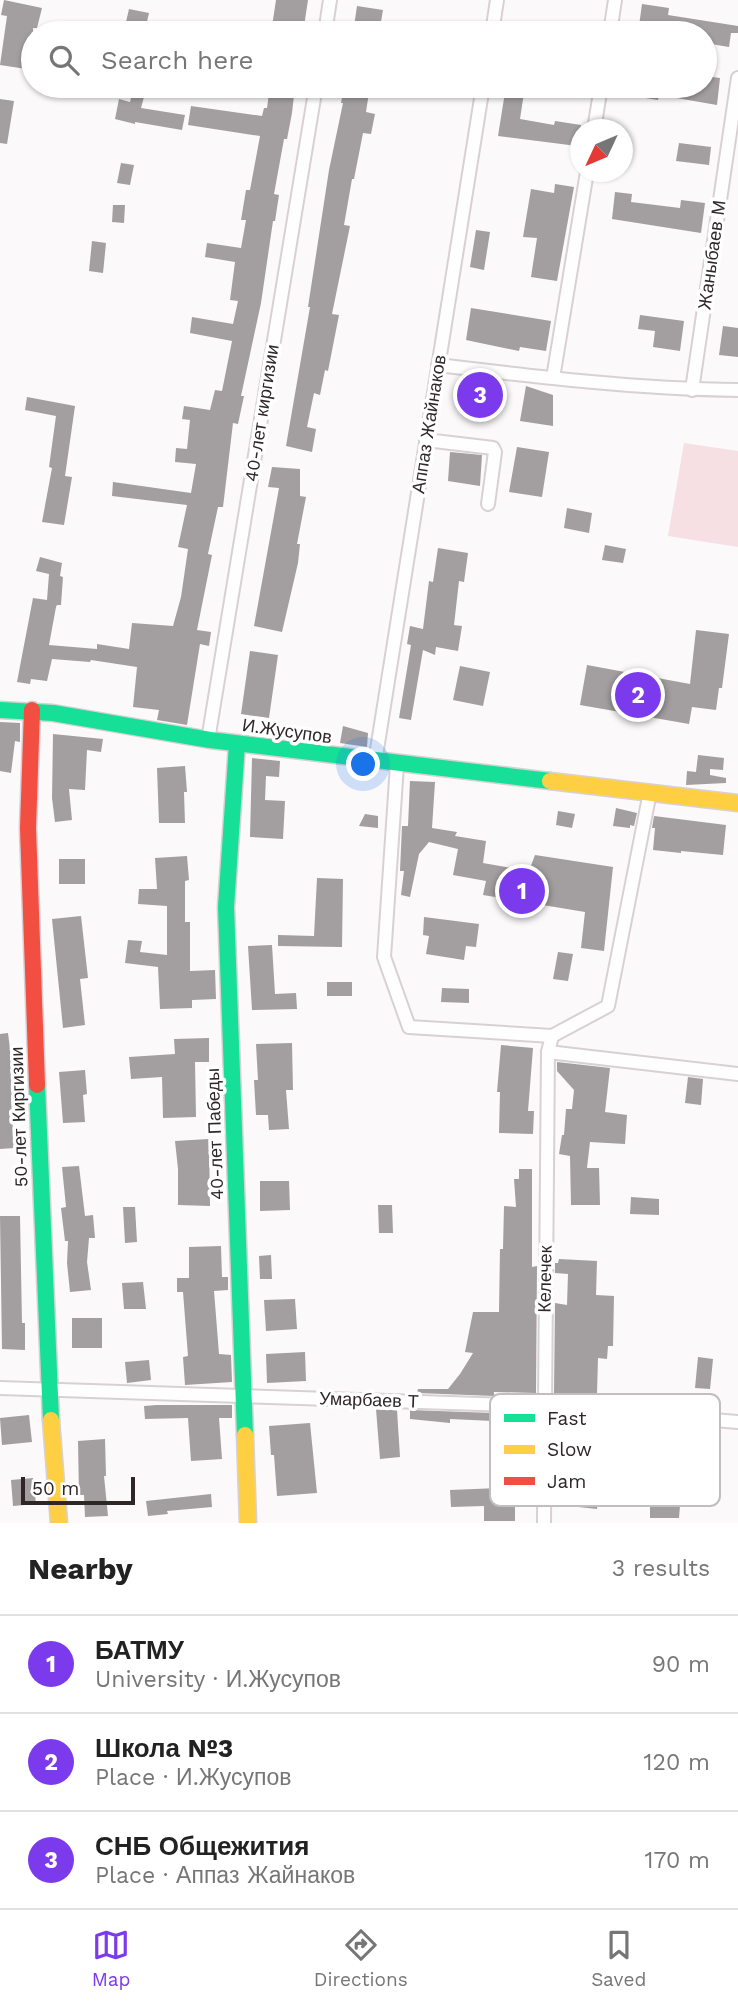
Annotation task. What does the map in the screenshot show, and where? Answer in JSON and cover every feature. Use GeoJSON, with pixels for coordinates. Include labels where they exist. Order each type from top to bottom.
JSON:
{"type":"FeatureCollection","features":[{"type":"Feature","properties":{"kind":"street"},"geometry":{"type":"LineString","coordinates":[[327,21],[330,0]]}},
{"type":"Feature","properties":{"kind":"street"},"geometry":{"type":"LineString","coordinates":[[494,21],[497,0]]}},
{"type":"Feature","properties":{"kind":"street"},"geometry":{"type":"LineString","coordinates":[[612,21],[615,0]]}},
{"type":"Feature","properties":{"kind":"street","name":"Жаныбаев М"},"geometry":{"type":"LineString","coordinates":[[692,390],[738,78]]}},
{"type":"Feature","properties":{"kind":"street","name":"40-лет киргизии"},"geometry":{"type":"LineString","coordinates":[[208,740],[314,98]]}},
{"type":"Feature","properties":{"kind":"street","name":"Аппаз Жайнаков"},"geometry":{"type":"LineString","coordinates":[[375,762],[481,98]]}},
{"type":"Feature","properties":{"kind":"street"},"geometry":{"type":"LineString","coordinates":[[596,119],[599,98]]}},
{"type":"Feature","properties":{"kind":"street"},"geometry":{"type":"LineString","coordinates":[[553,379],[585,182]]}},
{"type":"Feature","properties":{"kind":"street"},"geometry":{"type":"LineString","coordinates":[[438,365],[553,379],[692,390],[738,390]]}},
{"type":"Feature","properties":{"kind":"street"},"geometry":{"type":"LineString","coordinates":[[426,440],[493,448],[495,453],[488,504]]}},
{"type":"Feature","properties":{"kind":"street","name":"И.Жусупов"},"geometry":{"type":"LineString","coordinates":[[0,710],[32,710],[208,740],[397,765],[738,803]]}},
{"type":"Feature","properties":{"kind":"street","name":"50-лет Киргизии"},"geometry":{"type":"LineString","coordinates":[[32,710],[29,828],[48,1389],[59,1523]]}},
{"type":"Feature","properties":{"kind":"street","name":"40-лет Пабеды"},"geometry":{"type":"LineString","coordinates":[[237,744],[226,907],[248,1523]]}},
{"type":"Feature","properties":{"kind":"street"},"geometry":{"type":"LineString","coordinates":[[397,765],[384,957],[409,1027],[552,1036],[608,1006],[650,792]]}},
{"type":"Feature","properties":{"kind":"street","name":"Келечек"},"geometry":{"type":"LineString","coordinates":[[543,1394],[548,1052],[552,1036]]}},
{"type":"Feature","properties":{"kind":"street"},"geometry":{"type":"LineString","coordinates":[[548,1052],[738,1074]]}},
{"type":"Feature","properties":{"kind":"street","name":"Умарбаев Т"},"geometry":{"type":"LineString","coordinates":[[0,1388],[490,1404]]}},
{"type":"Feature","properties":{"kind":"street","name":"Умарбаев Т"},"geometry":{"type":"LineString","coordinates":[[720,1421],[738,1422]]}},
{"type":"Feature","properties":{"kind":"shaded area"},"geometry":{"type":"Polygon","coordinates":[[[684,443],[738,451],[738,547],[668,536],[684,443]]]}},
{"type":"Feature","properties":{"kind":"building"},"geometry":{"type":"Polygon","coordinates":[[[4,0],[42,8],[39,21],[21,21],[21,68],[0,65],[7,16],[1,15],[4,0]]]}},
{"type":"Feature","properties":{"kind":"building"},"geometry":{"type":"Polygon","coordinates":[[[276,0],[308,0],[305,21],[273,21],[276,0]]]}},
{"type":"Feature","properties":{"kind":"building"},"geometry":{"type":"Polygon","coordinates":[[[642,4],[669,8],[668,15],[706,21],[640,21],[642,4]]]}},
{"type":"Feature","properties":{"kind":"building"},"geometry":{"type":"Polygon","coordinates":[[[357,6],[383,10],[381,21],[355,21],[357,6]]]}},
{"type":"Feature","properties":{"kind":"building"},"geometry":{"type":"Polygon","coordinates":[[[129,9],[149,13],[147,21],[126,21],[129,9]]]}},
{"type":"Feature","properties":{"kind":"building"},"geometry":{"type":"Polygon","coordinates":[[[717,23],[738,26],[738,33],[731,33],[729,47],[717,45],[717,23]]]}},
{"type":"Feature","properties":{"kind":"building"},"geometry":{"type":"Polygon","coordinates":[[[717,78],[720,78],[717,105],[676,98],[717,98],[717,78]]]}},
{"type":"Feature","properties":{"kind":"building"},"geometry":{"type":"Polygon","coordinates":[[[131,98],[144,98],[141,108],[185,115],[182,130],[115,119],[119,99],[130,102],[131,98]]]}},
{"type":"Feature","properties":{"kind":"building"},"geometry":{"type":"Polygon","coordinates":[[[268,98],[294,98],[274,194],[279,195],[261,303],[241,396],[244,396],[238,424],[233,423],[223,507],[218,507],[208,554],[212,555],[197,630],[211,632],[209,646],[200,644],[187,725],[157,720],[159,710],[133,707],[137,667],[91,660],[52,659],[47,681],[31,679],[30,684],[17,682],[33,598],[47,600],[49,574],[36,571],[40,557],[62,563],[61,605],[56,607],[49,645],[97,649],[97,644],[129,649],[132,623],[173,626],[181,597],[188,549],[178,547],[187,505],[112,496],[113,482],[191,493],[196,464],[175,462],[176,448],[187,449],[190,420],[182,419],[184,406],[210,410],[215,390],[222,391],[232,341],[190,333],[192,317],[233,324],[238,301],[230,300],[235,262],[205,257],[207,243],[241,248],[246,220],[241,220],[246,190],[250,190],[260,136],[188,125],[191,106],[262,116],[264,108],[267,108],[268,98]]]}},
{"type":"Feature","properties":{"kind":"building"},"geometry":{"type":"Polygon","coordinates":[[[342,98],[368,98],[366,112],[375,114],[371,134],[363,133],[352,179],[344,225],[350,226],[332,314],[339,315],[328,371],[325,370],[320,395],[314,393],[307,427],[316,429],[312,452],[286,446],[342,98]]]}},
{"type":"Feature","properties":{"kind":"building"},"geometry":{"type":"Polygon","coordinates":[[[504,98],[523,98],[520,119],[554,125],[555,121],[570,123],[570,145],[498,136],[504,98]]]}},
{"type":"Feature","properties":{"kind":"building"},"geometry":{"type":"Polygon","coordinates":[[[0,99],[14,101],[7,144],[0,143],[0,99]]]}},
{"type":"Feature","properties":{"kind":"building"},"geometry":{"type":"Polygon","coordinates":[[[679,143],[711,147],[709,165],[676,161],[679,143]]]}},
{"type":"Feature","properties":{"kind":"building"},"geometry":{"type":"Polygon","coordinates":[[[121,163],[134,165],[130,185],[117,183],[121,163]]]}},
{"type":"Feature","properties":{"kind":"building"},"geometry":{"type":"Polygon","coordinates":[[[555,184],[574,187],[557,281],[531,277],[537,238],[523,237],[531,189],[554,193],[555,184]]]}},
{"type":"Feature","properties":{"kind":"building"},"geometry":{"type":"Polygon","coordinates":[[[615,192],[632,194],[631,202],[680,208],[681,200],[705,203],[701,233],[612,219],[615,192]]]}},
{"type":"Feature","properties":{"kind":"building"},"geometry":{"type":"Polygon","coordinates":[[[113,205],[125,205],[124,223],[112,222],[113,205]]]}},
{"type":"Feature","properties":{"kind":"building"},"geometry":{"type":"Polygon","coordinates":[[[476,230],[490,232],[484,270],[470,267],[476,230]]]}},
{"type":"Feature","properties":{"kind":"building"},"geometry":{"type":"Polygon","coordinates":[[[92,241],[106,243],[103,273],[89,271],[92,241]]]}},
{"type":"Feature","properties":{"kind":"building"},"geometry":{"type":"Polygon","coordinates":[[[471,308],[551,321],[546,351],[520,347],[519,351],[466,340],[471,308]]]}},
{"type":"Feature","properties":{"kind":"building"},"geometry":{"type":"Polygon","coordinates":[[[640,315],[684,321],[680,351],[653,347],[655,331],[638,329],[640,315]]]}},
{"type":"Feature","properties":{"kind":"building"},"geometry":{"type":"Polygon","coordinates":[[[723,326],[738,328],[738,357],[719,355],[723,326]]]}},
{"type":"Feature","properties":{"kind":"building"},"geometry":{"type":"Polygon","coordinates":[[[467,380],[500,382],[493,414],[460,409],[467,380]]]}},
{"type":"Feature","properties":{"kind":"building"},"geometry":{"type":"Polygon","coordinates":[[[526,386],[553,395],[553,426],[520,421],[526,386]]]}},
{"type":"Feature","properties":{"kind":"building"},"geometry":{"type":"Polygon","coordinates":[[[27,397],[75,406],[65,476],[72,477],[64,525],[42,522],[52,468],[49,467],[56,416],[25,410],[27,397]]]}},
{"type":"Feature","properties":{"kind":"building"},"geometry":{"type":"Polygon","coordinates":[[[517,447],[549,452],[542,497],[509,492],[517,447]]]}},
{"type":"Feature","properties":{"kind":"building"},"geometry":{"type":"Polygon","coordinates":[[[450,452],[482,455],[480,486],[448,481],[450,452]]]}},
{"type":"Feature","properties":{"kind":"building"},"geometry":{"type":"Polygon","coordinates":[[[272,467],[300,469],[300,496],[306,497],[297,544],[300,544],[298,563],[282,632],[254,626],[279,488],[268,487],[272,467]]]}},
{"type":"Feature","properties":{"kind":"building"},"geometry":{"type":"Polygon","coordinates":[[[567,508],[592,513],[589,533],[564,528],[567,508]]]}},
{"type":"Feature","properties":{"kind":"building"},"geometry":{"type":"Polygon","coordinates":[[[605,545],[626,549],[623,563],[602,560],[605,545]]]}},
{"type":"Feature","properties":{"kind":"building"},"geometry":{"type":"Polygon","coordinates":[[[438,548],[468,553],[464,582],[459,581],[454,625],[462,626],[458,651],[436,647],[435,655],[423,650],[411,720],[399,718],[411,645],[407,644],[410,626],[423,629],[429,581],[433,582],[438,548]]]}},
{"type":"Feature","properties":{"kind":"building"},"geometry":{"type":"Polygon","coordinates":[[[696,630],[729,634],[722,688],[719,688],[716,710],[692,707],[689,724],[580,705],[587,665],[690,684],[696,630]]]}},
{"type":"Feature","properties":{"kind":"building"},"geometry":{"type":"Polygon","coordinates":[[[250,651],[278,655],[269,718],[241,714],[250,651]]]}},
{"type":"Feature","properties":{"kind":"building"},"geometry":{"type":"Polygon","coordinates":[[[460,666],[490,672],[483,706],[453,700],[460,666]]]}},
{"type":"Feature","properties":{"kind":"building"},"geometry":{"type":"Polygon","coordinates":[[[0,722],[20,723],[20,742],[15,741],[11,773],[0,771],[0,722]]]}},
{"type":"Feature","properties":{"kind":"building"},"geometry":{"type":"Polygon","coordinates":[[[343,726],[368,733],[367,747],[340,743],[343,726]]]}},
{"type":"Feature","properties":{"kind":"building"},"geometry":{"type":"Polygon","coordinates":[[[53,734],[103,739],[101,752],[87,750],[85,790],[69,789],[72,820],[55,822],[52,798],[53,734]]]}},
{"type":"Feature","properties":{"kind":"building"},"geometry":{"type":"Polygon","coordinates":[[[698,755],[724,758],[723,770],[710,769],[710,775],[726,778],[726,783],[686,785],[687,771],[696,772],[698,755]]]}},
{"type":"Feature","properties":{"kind":"building"},"geometry":{"type":"Polygon","coordinates":[[[252,758],[280,761],[279,777],[266,776],[265,800],[285,801],[283,839],[250,837],[252,758]]]}},
{"type":"Feature","properties":{"kind":"building"},"geometry":{"type":"Polygon","coordinates":[[[185,766],[185,823],[159,823],[157,768],[185,766]]]}},
{"type":"Feature","properties":{"kind":"building"},"geometry":{"type":"Polygon","coordinates":[[[410,781],[435,782],[432,828],[457,832],[455,836],[486,841],[483,863],[529,871],[535,855],[613,867],[604,951],[581,948],[585,912],[483,895],[486,881],[453,875],[458,849],[429,842],[419,854],[410,897],[401,895],[404,871],[400,871],[402,826],[408,826],[410,781]]]}},
{"type":"Feature","properties":{"kind":"building"},"geometry":{"type":"Polygon","coordinates":[[[616,808],[637,813],[634,826],[613,826],[616,808]]]}},
{"type":"Feature","properties":{"kind":"building"},"geometry":{"type":"Polygon","coordinates":[[[558,811],[575,814],[572,828],[556,825],[558,811]]]}},
{"type":"Feature","properties":{"kind":"building"},"geometry":{"type":"Polygon","coordinates":[[[365,814],[378,816],[378,828],[359,826],[365,814]]]}},
{"type":"Feature","properties":{"kind":"building"},"geometry":{"type":"Polygon","coordinates":[[[654,816],[726,825],[723,855],[653,850],[654,816]]]}},
{"type":"Feature","properties":{"kind":"building"},"geometry":{"type":"Polygon","coordinates":[[[187,856],[189,880],[185,881],[185,922],[190,922],[190,971],[215,970],[216,999],[192,1000],[192,1008],[160,1009],[158,967],[125,963],[128,940],[142,941],[140,952],[167,955],[167,906],[138,904],[139,889],[157,889],[155,858],[187,856]]]}},
{"type":"Feature","properties":{"kind":"building"},"geometry":{"type":"Polygon","coordinates":[[[59,859],[85,859],[85,884],[59,884],[59,859]]]}},
{"type":"Feature","properties":{"kind":"building"},"geometry":{"type":"Polygon","coordinates":[[[317,878],[343,879],[342,947],[278,946],[278,935],[314,936],[317,878]]]}},
{"type":"Feature","properties":{"kind":"building"},"geometry":{"type":"Polygon","coordinates":[[[81,916],[88,978],[80,979],[85,1025],[63,1028],[52,919],[81,916]]]}},
{"type":"Feature","properties":{"kind":"building"},"geometry":{"type":"Polygon","coordinates":[[[424,917],[479,924],[476,947],[466,946],[464,960],[426,954],[429,936],[423,935],[424,917]]]}},
{"type":"Feature","properties":{"kind":"building"},"geometry":{"type":"Polygon","coordinates":[[[272,945],[275,994],[296,993],[297,1009],[252,1010],[248,946],[272,945]]]}},
{"type":"Feature","properties":{"kind":"building"},"geometry":{"type":"Polygon","coordinates":[[[558,952],[573,954],[568,981],[553,979],[558,952]]]}},
{"type":"Feature","properties":{"kind":"building"},"geometry":{"type":"Polygon","coordinates":[[[327,982],[352,982],[352,996],[327,996],[327,982]]]}},
{"type":"Feature","properties":{"kind":"building"},"geometry":{"type":"Polygon","coordinates":[[[442,988],[469,989],[469,1003],[441,1002],[442,988]]]}},
{"type":"Feature","properties":{"kind":"building"},"geometry":{"type":"Polygon","coordinates":[[[8,1033],[16,1097],[11,1097],[14,1148],[0,1149],[0,1034],[8,1033]]]}},
{"type":"Feature","properties":{"kind":"building"},"geometry":{"type":"Polygon","coordinates":[[[209,1038],[209,1062],[195,1062],[196,1117],[163,1118],[162,1077],[131,1079],[129,1057],[175,1054],[174,1039],[209,1038]]]}},
{"type":"Feature","properties":{"kind":"building"},"geometry":{"type":"Polygon","coordinates":[[[292,1043],[293,1090],[286,1090],[289,1129],[269,1130],[268,1115],[256,1115],[256,1044],[292,1043]]]}},
{"type":"Feature","properties":{"kind":"building"},"geometry":{"type":"Polygon","coordinates":[[[501,1045],[533,1048],[528,1111],[534,1111],[533,1134],[499,1133],[500,1092],[497,1092],[501,1045]]]}},
{"type":"Feature","properties":{"kind":"building"},"geometry":{"type":"Polygon","coordinates":[[[557,1062],[610,1068],[605,1112],[627,1115],[625,1144],[590,1142],[587,1168],[599,1168],[600,1205],[571,1205],[570,1156],[559,1154],[566,1109],[572,1109],[574,1090],[557,1071],[557,1062]]]}},
{"type":"Feature","properties":{"kind":"building"},"geometry":{"type":"Polygon","coordinates":[[[85,1070],[85,1122],[63,1123],[59,1072],[85,1070]]]}},
{"type":"Feature","properties":{"kind":"building"},"geometry":{"type":"Polygon","coordinates":[[[688,1077],[703,1079],[701,1105],[685,1103],[688,1077]]]}},
{"type":"Feature","properties":{"kind":"building"},"geometry":{"type":"Polygon","coordinates":[[[209,1139],[210,1206],[178,1205],[175,1141],[209,1139]]]}},
{"type":"Feature","properties":{"kind":"building"},"geometry":{"type":"Polygon","coordinates":[[[79,1166],[85,1216],[93,1215],[95,1238],[89,1238],[87,1262],[91,1290],[70,1292],[68,1241],[65,1241],[61,1208],[66,1207],[62,1167],[79,1166]]]}},
{"type":"Feature","properties":{"kind":"building"},"geometry":{"type":"Polygon","coordinates":[[[519,1169],[532,1169],[532,1267],[537,1266],[536,1393],[494,1392],[490,1396],[417,1393],[418,1389],[448,1389],[473,1353],[465,1352],[473,1312],[499,1312],[504,1206],[516,1207],[514,1179],[519,1179],[519,1169]]]}},
{"type":"Feature","properties":{"kind":"building"},"geometry":{"type":"Polygon","coordinates":[[[260,1181],[289,1181],[290,1210],[260,1211],[260,1181]]]}},
{"type":"Feature","properties":{"kind":"building"},"geometry":{"type":"Polygon","coordinates":[[[631,1197],[659,1199],[659,1215],[630,1214],[631,1197]]]}},
{"type":"Feature","properties":{"kind":"building"},"geometry":{"type":"Polygon","coordinates":[[[378,1205],[392,1205],[393,1233],[379,1233],[378,1205]]]}},
{"type":"Feature","properties":{"kind":"building"},"geometry":{"type":"Polygon","coordinates":[[[123,1207],[135,1207],[137,1242],[125,1243],[123,1207]]]}},
{"type":"Feature","properties":{"kind":"building"},"geometry":{"type":"Polygon","coordinates":[[[0,1216],[20,1216],[25,1350],[2,1349],[0,1216]]]}},
{"type":"Feature","properties":{"kind":"building"},"geometry":{"type":"Polygon","coordinates":[[[221,1246],[222,1277],[228,1277],[228,1290],[214,1291],[219,1354],[231,1355],[232,1382],[185,1385],[183,1357],[188,1356],[183,1292],[177,1292],[177,1278],[189,1278],[189,1247],[221,1246]]]}},
{"type":"Feature","properties":{"kind":"building"},"geometry":{"type":"Polygon","coordinates":[[[271,1255],[272,1279],[260,1279],[259,1256],[271,1255]]]}},
{"type":"Feature","properties":{"kind":"building"},"geometry":{"type":"Polygon","coordinates":[[[559,1259],[597,1261],[596,1295],[614,1296],[613,1346],[608,1346],[607,1359],[598,1358],[597,1394],[554,1393],[555,1303],[567,1305],[568,1274],[555,1273],[555,1263],[558,1263],[559,1259]]]}},
{"type":"Feature","properties":{"kind":"building"},"geometry":{"type":"Polygon","coordinates":[[[143,1282],[146,1309],[124,1309],[122,1283],[143,1282]]]}},
{"type":"Feature","properties":{"kind":"building"},"geometry":{"type":"Polygon","coordinates":[[[295,1299],[297,1329],[266,1331],[264,1300],[295,1299]]]}},
{"type":"Feature","properties":{"kind":"building"},"geometry":{"type":"Polygon","coordinates":[[[72,1318],[102,1318],[102,1348],[72,1348],[72,1318]]]}},
{"type":"Feature","properties":{"kind":"building"},"geometry":{"type":"Polygon","coordinates":[[[305,1352],[306,1381],[267,1383],[266,1354],[305,1352]]]}},
{"type":"Feature","properties":{"kind":"building"},"geometry":{"type":"Polygon","coordinates":[[[698,1357],[713,1359],[710,1389],[695,1388],[698,1357]]]}},
{"type":"Feature","properties":{"kind":"building"},"geometry":{"type":"Polygon","coordinates":[[[149,1360],[151,1380],[127,1383],[125,1362],[149,1360]]]}},
{"type":"Feature","properties":{"kind":"building"},"geometry":{"type":"Polygon","coordinates":[[[232,1405],[232,1418],[219,1418],[222,1459],[191,1461],[188,1418],[145,1419],[144,1406],[232,1405]]]}},
{"type":"Feature","properties":{"kind":"building"},"geometry":{"type":"Polygon","coordinates":[[[376,1409],[397,1410],[400,1457],[380,1459],[376,1409]]]}},
{"type":"Feature","properties":{"kind":"building"},"geometry":{"type":"Polygon","coordinates":[[[410,1410],[490,1413],[490,1421],[450,1419],[450,1423],[410,1419],[410,1410]]]}},
{"type":"Feature","properties":{"kind":"building"},"geometry":{"type":"Polygon","coordinates":[[[29,1415],[32,1442],[2,1445],[0,1418],[29,1415]]]}},
{"type":"Feature","properties":{"kind":"building"},"geometry":{"type":"Polygon","coordinates":[[[310,1423],[317,1493],[277,1496],[269,1426],[310,1423]]]}},
{"type":"Feature","properties":{"kind":"building"},"geometry":{"type":"Polygon","coordinates":[[[105,1439],[104,1476],[108,1516],[85,1517],[84,1495],[79,1495],[78,1441],[105,1439]]]}},
{"type":"Feature","properties":{"kind":"building"},"geometry":{"type":"Polygon","coordinates":[[[33,1478],[36,1504],[13,1506],[11,1480],[33,1478]]]}},
{"type":"Feature","properties":{"kind":"building"},"geometry":{"type":"Polygon","coordinates":[[[490,1488],[490,1506],[515,1506],[515,1521],[484,1521],[484,1506],[451,1507],[450,1490],[490,1488]]]}},
{"type":"Feature","properties":{"kind":"building"},"geometry":{"type":"Polygon","coordinates":[[[211,1494],[212,1507],[167,1511],[168,1514],[148,1516],[146,1501],[211,1494]]]}},
{"type":"Feature","properties":{"kind":"building"},"geometry":{"type":"Polygon","coordinates":[[[569,1506],[597,1506],[597,1509],[569,1506]]]}},
{"type":"Feature","properties":{"kind":"building"},"geometry":{"type":"Polygon","coordinates":[[[650,1506],[680,1506],[679,1518],[650,1518],[650,1506]]]}},
{"type":"Feature","properties":{"kind":"traffic: fast"},"geometry":{"type":"LineString","coordinates":[[0,710],[53,713],[210,740],[550,781]]}},
{"type":"Feature","properties":{"kind":"traffic: fast"},"geometry":{"type":"LineString","coordinates":[[237,744],[226,907],[245,1435]]}},
{"type":"Feature","properties":{"kind":"traffic: fast"},"geometry":{"type":"LineString","coordinates":[[37,1085],[51,1420]]}},
{"type":"Feature","properties":{"kind":"traffic: slow"},"geometry":{"type":"LineString","coordinates":[[550,781],[738,803]]}},
{"type":"Feature","properties":{"kind":"traffic: slow"},"geometry":{"type":"LineString","coordinates":[[51,1420],[59,1523]]}},
{"type":"Feature","properties":{"kind":"traffic: slow"},"geometry":{"type":"LineString","coordinates":[[245,1435],[248,1523]]}},
{"type":"Feature","properties":{"kind":"traffic: jam"},"geometry":{"type":"LineString","coordinates":[[32,710],[28,828],[37,1085]]}},
{"type":"Feature","properties":{"kind":"place","name":"СНБ Общежития"},"geometry":{"type":"Point","coordinates":[480,395]}},
{"type":"Feature","properties":{"kind":"place","name":"Школа №3"},"geometry":{"type":"Point","coordinates":[638,695]}},
{"type":"Feature","properties":{"kind":"place","name":"БАТМУ"},"geometry":{"type":"Point","coordinates":[522,891]}}]}
